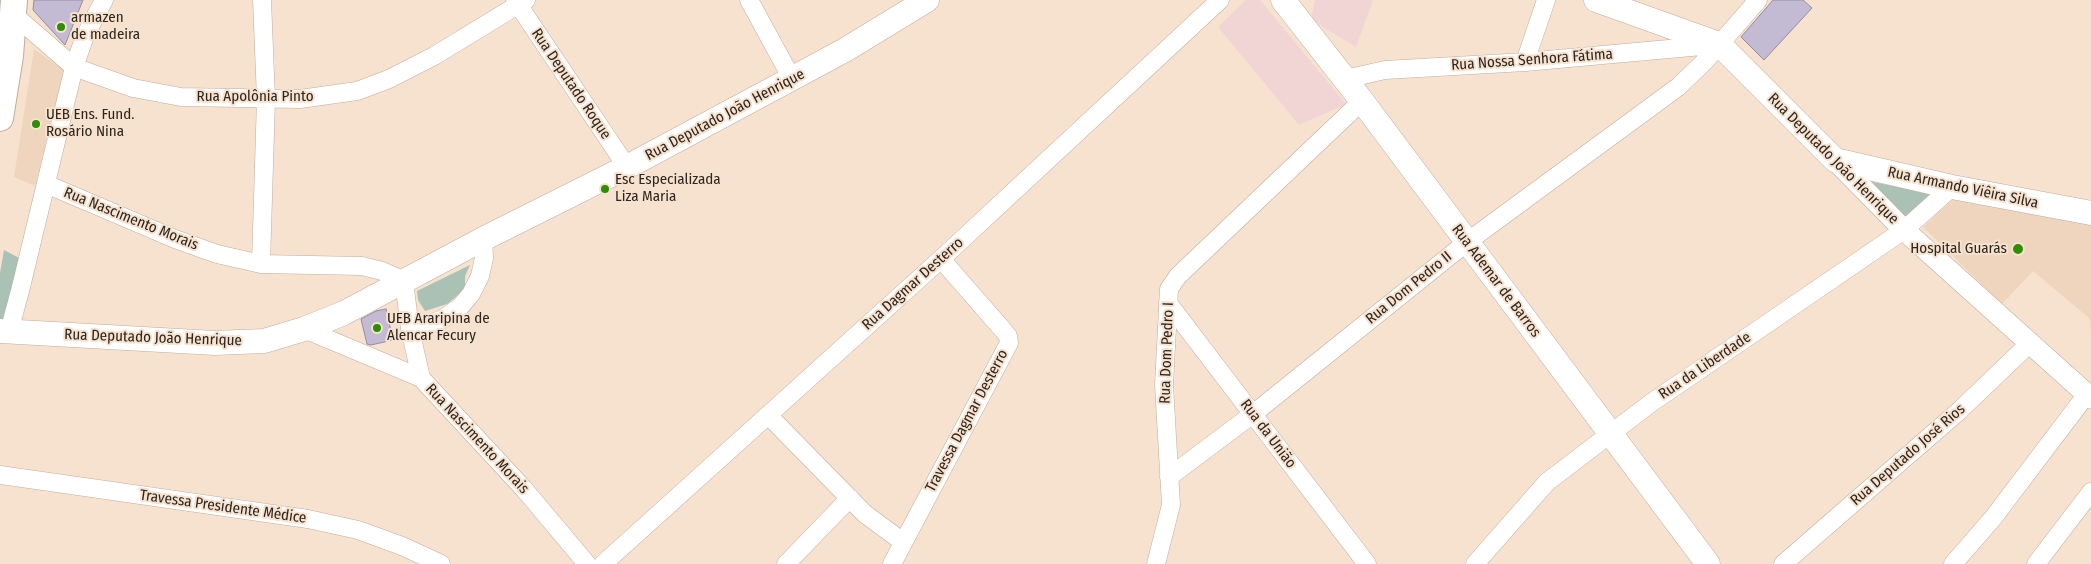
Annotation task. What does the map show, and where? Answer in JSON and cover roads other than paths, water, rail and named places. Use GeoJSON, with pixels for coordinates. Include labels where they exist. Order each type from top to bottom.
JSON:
{"type":"FeatureCollection","features":[{"type":"Feature","properties":{"kind":"main road","name":"Rua Deputado João Henrique"},"geometry":{"type":"LineString","coordinates":[[4,332],[216,343],[264,341],[304,329],[344,313],[483,239],[627,167],[845,50],[928,0]]}},
{"type":"Feature","properties":{"kind":"main road","name":"Rua Ademar de Barros"},"geometry":{"type":"LineString","coordinates":[[1283,0],[1362,101],[1708,564]]}},
{"type":"Feature","properties":{"kind":"main road","name":"Rua Deputado João Henrique"},"geometry":{"type":"LineString","coordinates":[[1596,0],[1719,44],[1834,160]]}},
{"type":"Feature","properties":{"kind":"main road"},"geometry":{"type":"LineString","coordinates":[[0,118],[14,8]]}},
{"type":"Feature","properties":{"kind":"main road","name":"Rua Armando Viêira Silva"},"geometry":{"type":"LineString","coordinates":[[1834,160],[1952,187],[2091,213]]}},
{"type":"Feature","properties":{"kind":"street"},"geometry":{"type":"LineString","coordinates":[[4,332],[46,184],[74,67],[85,36],[104,0]]}},
{"type":"Feature","properties":{"kind":"street"},"geometry":{"type":"LineString","coordinates":[[261,264],[266,99],[262,0]]}},
{"type":"Feature","properties":{"kind":"street"},"geometry":{"type":"LineString","coordinates":[[749,0],[792,79]]}},
{"type":"Feature","properties":{"kind":"street","name":"Rua Dagmar Desterro"},"geometry":{"type":"LineString","coordinates":[[603,564],[941,259],[1220,0]]}},
{"type":"Feature","properties":{"kind":"street"},"geometry":{"type":"LineString","coordinates":[[1525,62],[1546,0]]}},
{"type":"Feature","properties":{"kind":"street","name":"Rua Dom Pedro II"},"geometry":{"type":"LineString","coordinates":[[1170,477],[1253,414],[1467,242],[1678,87],[1705,61],[1758,0]]}},
{"type":"Feature","properties":{"kind":"street","name":"Rua Apolônia Pinto"},"geometry":{"type":"LineString","coordinates":[[14,8],[74,67],[133,88],[181,97],[300,99],[356,91],[389,78],[434,56],[520,2]]}},
{"type":"Feature","properties":{"kind":"street","name":"Rua Deputado Roque"},"geometry":{"type":"LineString","coordinates":[[520,2],[627,167]]}},
{"type":"Feature","properties":{"kind":"street","name":"Rua Nossa Senhora Fátima"},"geometry":{"type":"LineString","coordinates":[[1345,79],[1385,70],[1525,62],[1719,44]]}},
{"type":"Feature","properties":{"kind":"street","name":"Rua Dom Pedro I"},"geometry":{"type":"LineString","coordinates":[[1156,564],[1171,505],[1164,385],[1169,289],[1178,276],[1362,101]]}},
{"type":"Feature","properties":{"kind":"street","name":"Rua Deputado João Henrique"},"geometry":{"type":"LineString","coordinates":[[1834,160],[1904,230],[2089,396]]}},
{"type":"Feature","properties":{"kind":"street","name":"Rua Nascimento Morais"},"geometry":{"type":"LineString","coordinates":[[46,184],[175,240],[217,254],[261,264],[362,266],[382,271],[404,281],[410,330],[421,378],[524,488],[587,564]]}},
{"type":"Feature","properties":{"kind":"street","name":"Rua da Liberdade"},"geometry":{"type":"LineString","coordinates":[[1475,564],[1547,482],[1609,433],[1904,230],[1952,187]]}},
{"type":"Feature","properties":{"kind":"street"},"geometry":{"type":"LineString","coordinates":[[410,330],[441,320],[460,307],[471,294],[480,276],[484,258],[483,239]]}},
{"type":"Feature","properties":{"kind":"street","name":"Travessa Dagmar Desterro"},"geometry":{"type":"LineString","coordinates":[[892,564],[1009,343],[1008,336],[941,259]]}},
{"type":"Feature","properties":{"kind":"street","name":"Rua da União"},"geometry":{"type":"LineString","coordinates":[[1168,303],[1367,564]]}},
{"type":"Feature","properties":{"kind":"street"},"geometry":{"type":"LineString","coordinates":[[304,329],[421,378]]}},
{"type":"Feature","properties":{"kind":"street","name":"Rua Deputado José Rios"},"geometry":{"type":"LineString","coordinates":[[1783,564],[1959,411],[2030,343]]}},
{"type":"Feature","properties":{"kind":"street"},"geometry":{"type":"LineString","coordinates":[[1953,564],[1993,518],[2089,396]]}},
{"type":"Feature","properties":{"kind":"street"},"geometry":{"type":"LineString","coordinates":[[768,415],[865,514],[903,542]]}},
{"type":"Feature","properties":{"kind":"street","name":"Travessa Presidente Médice"},"geometry":{"type":"LineString","coordinates":[[0,474],[308,519],[358,530],[402,546],[440,564]]}},
{"type":"Feature","properties":{"kind":"street"},"geometry":{"type":"LineString","coordinates":[[2036,564],[2091,492]]}},
{"type":"Feature","properties":{"kind":"street"},"geometry":{"type":"LineString","coordinates":[[786,564],[850,498]]}},
{"type":"Feature","properties":{"kind":"place","name":"armazen de madeira"},"geometry":{"type":"Point","coordinates":[61,27]}},
{"type":"Feature","properties":{"kind":"place","name":"UEB Ens. Fund. Rosário Nina"},"geometry":{"type":"Point","coordinates":[36,124]}},
{"type":"Feature","properties":{"kind":"place","name":"Esc Especializada Liza Maria"},"geometry":{"type":"Point","coordinates":[605,189]}},
{"type":"Feature","properties":{"kind":"place","name":"Hospital Guarás"},"geometry":{"type":"Point","coordinates":[2018,249]}},
{"type":"Feature","properties":{"kind":"place","name":"UEB Araripina de Alencar Fecury"},"geometry":{"type":"Point","coordinates":[377,328]}}]}
